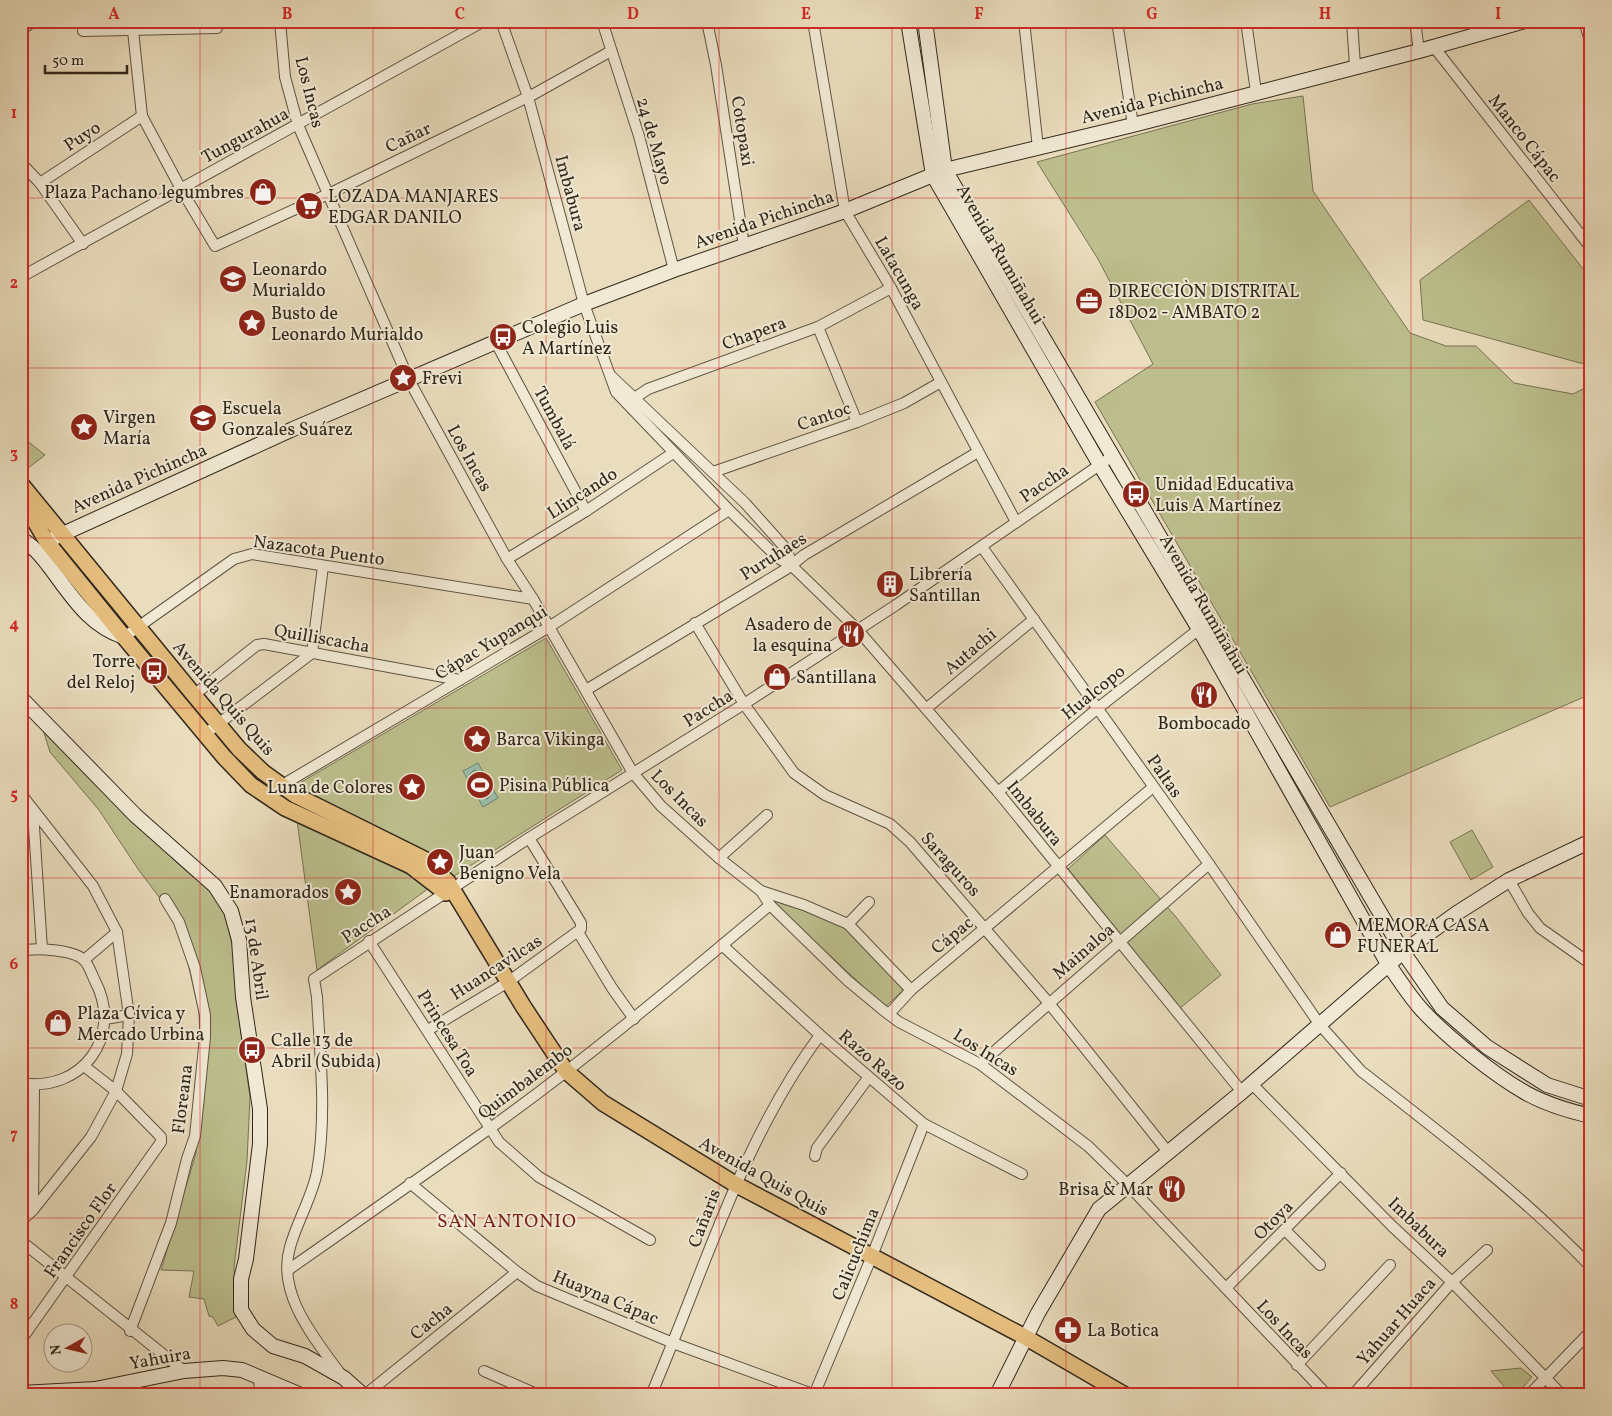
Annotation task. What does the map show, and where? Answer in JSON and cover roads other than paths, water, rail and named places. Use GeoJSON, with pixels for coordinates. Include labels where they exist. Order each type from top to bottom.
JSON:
{"type":"FeatureCollection","features":[{"type":"Feature","properties":{"kind":"main road","name":"Avenida Rumiñahui"},"geometry":{"type":"LineString","coordinates":[[908,21],[939,172],[1100,465],[1199,629],[1388,964],[1426,1015],[1444,1032],[1500,1075],[1527,1094],[1568,1111],[1591,1116]]}},
{"type":"Feature","properties":{"kind":"main road","name":"Avenida Rumiñahui"},"geometry":{"type":"LineString","coordinates":[[924,21],[939,172],[1114,455],[1403,952],[1442,1008],[1486,1047],[1548,1085],[1591,1098]]}},
{"type":"Feature","properties":{"kind":"main road","name":"Avenida Pichincha"},"geometry":{"type":"LineString","coordinates":[[46,542],[293,429],[584,304],[674,270],[846,211],[939,172],[1133,125],[1355,66],[1419,51],[1525,21]]}},
{"type":"Feature","properties":{"kind":"main road","name":"Avenida Quis Quis"},"geometry":{"type":"LineString","coordinates":[[21,484],[240,749],[282,786],[424,859],[460,905],[566,1071],[603,1103],[735,1184],[1025,1337],[1125,1395]]}},
{"type":"Feature","properties":{"kind":"main road","name":"Avenida Quis Quis"},"geometry":{"type":"LineString","coordinates":[[21,504],[30,513],[46,542],[224,757],[268,798],[285,808],[411,866],[449,891]]}},
{"type":"Feature","properties":{"kind":"main road"},"geometry":{"type":"LineString","coordinates":[[21,539],[42,558],[80,608],[105,630],[124,637]]}},
{"type":"Feature","properties":{"kind":"main road","name":"13 de Abril"},"geometry":{"type":"LineString","coordinates":[[21,698],[136,815],[215,886],[230,911],[238,940],[243,998],[260,1109],[260,1144],[246,1259],[241,1279],[241,1310],[253,1329],[273,1346],[305,1356],[344,1378]]}},
{"type":"Feature","properties":{"kind":"main road"},"geometry":{"type":"LineString","coordinates":[[997,1395],[1025,1337],[1099,1209],[1247,1088],[1403,952],[1509,880],[1591,841]]}},
{"type":"Feature","properties":{"kind":"main road","name":"Yahuira"},"geometry":{"type":"LineString","coordinates":[[21,1393],[96,1392],[184,1371],[223,1368],[242,1370],[301,1395]]}},
{"type":"Feature","properties":{"kind":"main road"},"geometry":{"type":"LineString","coordinates":[[344,1378],[364,1395]]}},
{"type":"Feature","properties":{"kind":"street"},"geometry":{"type":"LineString","coordinates":[[21,30],[34,21]]}},
{"type":"Feature","properties":{"kind":"street","name":"Los Incas"},"geometry":{"type":"LineString","coordinates":[[280,21],[285,77],[298,125],[330,194],[409,380],[507,559],[549,626],[633,773],[661,806],[719,858],[761,891],[770,905],[848,981],[899,1022],[980,1064],[1076,1136],[1129,1186],[1296,1365],[1327,1395]]}},
{"type":"Feature","properties":{"kind":"street","name":"Tungurahua"},"geometry":{"type":"LineString","coordinates":[[21,277],[484,21]]}},
{"type":"Feature","properties":{"kind":"street","name":"Imbabura"},"geometry":{"type":"LineString","coordinates":[[501,21],[528,97],[584,304],[616,392],[631,400],[713,472],[745,503],[787,550],[792,566]]}},
{"type":"Feature","properties":{"kind":"street","name":"24 de Mayo"},"geometry":{"type":"LineString","coordinates":[[602,21],[639,136],[674,270]]}},
{"type":"Feature","properties":{"kind":"street","name":"Cotopaxi"},"geometry":{"type":"LineString","coordinates":[[707,21],[716,65],[744,246]]}},
{"type":"Feature","properties":{"kind":"street","name":"Latacunga"},"geometry":{"type":"LineString","coordinates":[[813,21],[846,211],[891,288],[1016,522]]}},
{"type":"Feature","properties":{"kind":"street"},"geometry":{"type":"LineString","coordinates":[[1024,21],[1038,148]]}},
{"type":"Feature","properties":{"kind":"street"},"geometry":{"type":"LineString","coordinates":[[1117,21],[1133,125]]}},
{"type":"Feature","properties":{"kind":"street"},"geometry":{"type":"LineString","coordinates":[[1246,21],[1256,92]]}},
{"type":"Feature","properties":{"kind":"street"},"geometry":{"type":"LineString","coordinates":[[1352,21],[1355,66]]}},
{"type":"Feature","properties":{"kind":"street"},"geometry":{"type":"LineString","coordinates":[[1415,21],[1419,51]]}},
{"type":"Feature","properties":{"kind":"street"},"geometry":{"type":"LineString","coordinates":[[1584,21],[1591,44]]}},
{"type":"Feature","properties":{"kind":"street"},"geometry":{"type":"LineString","coordinates":[[83,31],[132,26],[217,28]]}},
{"type":"Feature","properties":{"kind":"street"},"geometry":{"type":"LineString","coordinates":[[132,26],[142,116],[181,189]]}},
{"type":"Feature","properties":{"kind":"street","name":"Manco Cápac"},"geometry":{"type":"LineString","coordinates":[[1434,47],[1591,248]]}},
{"type":"Feature","properties":{"kind":"street","name":"Cañar"},"geometry":{"type":"LineString","coordinates":[[181,189],[216,246],[330,194],[528,97],[611,51]]}},
{"type":"Feature","properties":{"kind":"street","name":"Puyo"},"geometry":{"type":"LineString","coordinates":[[40,183],[142,116]]}},
{"type":"Feature","properties":{"kind":"street"},"geometry":{"type":"LineString","coordinates":[[21,163],[40,183],[83,244]]}},
{"type":"Feature","properties":{"kind":"street"},"geometry":{"type":"LineString","coordinates":[[21,179],[31,173]]}},
{"type":"Feature","properties":{"kind":"street","name":"Chapera"},"geometry":{"type":"LineString","coordinates":[[631,400],[648,390],[818,327],[891,288]]}},
{"type":"Feature","properties":{"kind":"street"},"geometry":{"type":"LineString","coordinates":[[818,327],[857,422]]}},
{"type":"Feature","properties":{"kind":"street","name":"Tumbalá"},"geometry":{"type":"LineString","coordinates":[[495,341],[586,511]]}},
{"type":"Feature","properties":{"kind":"street","name":"Cantoc"},"geometry":{"type":"LineString","coordinates":[[713,472],[857,422],[904,403],[941,382]]}},
{"type":"Feature","properties":{"kind":"street","name":"Imbabura"},"geometry":{"type":"LineString","coordinates":[[631,400],[673,453],[729,510],[778,558],[792,566],[857,629],[998,792],[1118,942],[1247,1088],[1341,1173],[1392,1226],[1452,1282],[1562,1395]]}},
{"type":"Feature","properties":{"kind":"street","name":"Puruhaes"},"geometry":{"type":"LineString","coordinates":[[586,690],[792,566],[804,555],[978,452]]}},
{"type":"Feature","properties":{"kind":"street","name":"Llincando"},"geometry":{"type":"LineString","coordinates":[[507,559],[586,511],[673,453]]}},
{"type":"Feature","properties":{"kind":"street","name":"Paccha"},"geometry":{"type":"LineString","coordinates":[[288,1270],[289,1249],[317,1173],[322,1117],[317,997],[314,979],[369,941],[529,838],[744,704],[982,547],[1114,455]]}},
{"type":"Feature","properties":{"kind":"street","name":"Cápac Yupanqui"},"geometry":{"type":"LineString","coordinates":[[268,798],[282,786],[549,626],[729,510]]}},
{"type":"Feature","properties":{"kind":"street","name":"Paltas"},"geometry":{"type":"LineString","coordinates":[[982,547],[1098,708],[1152,788],[1209,864],[1320,1025],[1361,1071],[1502,1182],[1558,1233],[1591,1267]]}},
{"type":"Feature","properties":{"kind":"street","name":"Nazacota Puento"},"geometry":{"type":"LineString","coordinates":[[124,637],[234,559],[252,554],[533,599]]}},
{"type":"Feature","properties":{"kind":"street"},"geometry":{"type":"LineString","coordinates":[[205,734],[312,653],[323,566]]}},
{"type":"Feature","properties":{"kind":"street","name":"Autachi"},"geometry":{"type":"LineString","coordinates":[[927,708],[1034,619]]}},
{"type":"Feature","properties":{"kind":"street","name":"Hualcopo"},"geometry":{"type":"LineString","coordinates":[[998,792],[1098,708],[1210,620]]}},
{"type":"Feature","properties":{"kind":"street","name":"Saraguros"},"geometry":{"type":"LineString","coordinates":[[695,623],[744,704],[794,773],[825,795],[890,824],[910,842],[1048,1002],[1168,1152]]}},
{"type":"Feature","properties":{"kind":"street","name":"Quilliscacha"},"geometry":{"type":"LineString","coordinates":[[194,695],[257,645],[460,680]]}},
{"type":"Feature","properties":{"kind":"street","name":"Cápac"},"geometry":{"type":"LineString","coordinates":[[889,1014],[911,990],[1152,788]]}},
{"type":"Feature","properties":{"kind":"street"},"geometry":{"type":"LineString","coordinates":[[21,1221],[33,1210],[91,1137],[116,1091],[127,1054],[129,1015],[117,932],[93,886],[22,796]]}},
{"type":"Feature","properties":{"kind":"street"},"geometry":{"type":"LineString","coordinates":[[33,812],[42,949]]}},
{"type":"Feature","properties":{"kind":"street"},"geometry":{"type":"LineString","coordinates":[[719,858],[767,815]]}},
{"type":"Feature","properties":{"kind":"street"},"geometry":{"type":"LineString","coordinates":[[529,838],[581,922],[579,930],[607,981],[634,1019]]}},
{"type":"Feature","properties":{"kind":"street","name":"Mainaloa"},"geometry":{"type":"LineString","coordinates":[[980,1064],[1048,1002],[1209,864]]}},
{"type":"Feature","properties":{"kind":"street"},"geometry":{"type":"LineString","coordinates":[[1509,880],[1528,913],[1540,928],[1588,959]]}},
{"type":"Feature","properties":{"kind":"street"},"geometry":{"type":"LineString","coordinates":[[761,891],[804,905],[848,924],[911,990]]}},
{"type":"Feature","properties":{"kind":"street","name":"Floreana"},"geometry":{"type":"LineString","coordinates":[[130,1331],[171,1223],[195,1136],[205,1037],[205,1014],[194,968],[179,922],[165,899]]}},
{"type":"Feature","properties":{"kind":"street"},"geometry":{"type":"LineString","coordinates":[[848,924],[869,902]]}},
{"type":"Feature","properties":{"kind":"street","name":"Quimbalembo"},"geometry":{"type":"LineString","coordinates":[[288,1270],[490,1128],[566,1071],[634,1019],[770,905]]}},
{"type":"Feature","properties":{"kind":"street","name":"Huancavilcas"},"geometry":{"type":"LineString","coordinates":[[428,1030],[508,982],[579,930]]}},
{"type":"Feature","properties":{"kind":"street"},"geometry":{"type":"LineString","coordinates":[[84,960],[117,932]]}},
{"type":"Feature","properties":{"kind":"street","name":"Princesa Toa"},"geometry":{"type":"LineString","coordinates":[[369,941],[490,1128],[512,1155],[539,1177],[650,1240]]}},
{"type":"Feature","properties":{"kind":"street","name":"Razo Razo"},"geometry":{"type":"LineString","coordinates":[[722,945],[868,1078],[924,1124],[1022,1174]]}},
{"type":"Feature","properties":{"kind":"street"},"geometry":{"type":"LineString","coordinates":[[21,951],[42,949],[74,955],[84,960],[103,1001],[105,1019],[102,1036],[95,1052],[84,1066],[69,1077],[52,1083],[34,1085],[21,1083]]}},
{"type":"Feature","properties":{"kind":"street"},"geometry":{"type":"LineString","coordinates":[[105,1019],[129,1015]]}},
{"type":"Feature","properties":{"kind":"street","name":"Cañaris"},"geometry":{"type":"LineString","coordinates":[[651,1395],[735,1184],[795,1069],[820,1035]]}},
{"type":"Feature","properties":{"kind":"street"},"geometry":{"type":"LineString","coordinates":[[84,1066],[116,1091]]}},
{"type":"Feature","properties":{"kind":"street"},"geometry":{"type":"LineString","coordinates":[[815,1156],[817,1148],[868,1078]]}},
{"type":"Feature","properties":{"kind":"street"},"geometry":{"type":"LineString","coordinates":[[33,1210],[34,1085]]}},
{"type":"Feature","properties":{"kind":"street","name":"Francisco Flor"},"geometry":{"type":"LineString","coordinates":[[21,1340],[161,1142],[161,1137],[116,1091]]}},
{"type":"Feature","properties":{"kind":"street","name":"Calicuchima"},"geometry":{"type":"LineString","coordinates":[[814,1395],[924,1124]]}},
{"type":"Feature","properties":{"kind":"street","name":"Otoya"},"geometry":{"type":"LineString","coordinates":[[1226,1288],[1286,1231],[1341,1173]]}},
{"type":"Feature","properties":{"kind":"street","name":"Huayna Cápac"},"geometry":{"type":"LineString","coordinates":[[410,1183],[517,1272],[557,1296],[673,1343],[814,1395]]}},
{"type":"Feature","properties":{"kind":"street"},"geometry":{"type":"LineString","coordinates":[[1286,1231],[1320,1265]]}},
{"type":"Feature","properties":{"kind":"street"},"geometry":{"type":"LineString","coordinates":[[21,1241],[130,1331],[184,1371]]}},
{"type":"Feature","properties":{"kind":"street","name":"Yahuar Huaca"},"geometry":{"type":"LineString","coordinates":[[1353,1395],[1452,1282],[1487,1250]]}},
{"type":"Feature","properties":{"kind":"street"},"geometry":{"type":"LineString","coordinates":[[1296,1365],[1390,1265]]}},
{"type":"Feature","properties":{"kind":"street"},"geometry":{"type":"LineString","coordinates":[[288,1270],[298,1311],[344,1378]]}},
{"type":"Feature","properties":{"kind":"street","name":"Cacha"},"geometry":{"type":"LineString","coordinates":[[364,1395],[517,1272]]}},
{"type":"Feature","properties":{"kind":"street"},"geometry":{"type":"LineString","coordinates":[[1529,1395],[1591,1331]]}},
{"type":"Feature","properties":{"kind":"street"},"geometry":{"type":"LineString","coordinates":[[484,1371],[539,1395]]}},
{"type":"Feature","properties":{"kind":"street"},"geometry":{"type":"LineString","coordinates":[[259,1376],[260,1395]]}},
{"type":"Feature","properties":{"kind":"water","name":"Pisina Pública"},"geometry":{"type":"Polygon","coordinates":[[[478,763],[498,798],[483,807],[463,771],[478,763]]]}},
{"type":"Feature","properties":{"kind":"place","name":"Plaza Pachano legumbres"},"geometry":{"type":"Point","coordinates":[263,192]}},
{"type":"Feature","properties":{"kind":"place","name":"LOZADA MANJARES EDGAR DANILO"},"geometry":{"type":"Point","coordinates":[309,206]}},
{"type":"Feature","properties":{"kind":"place","name":"Leonardo Murialdo"},"geometry":{"type":"Point","coordinates":[233,279]}},
{"type":"Feature","properties":{"kind":"place","name":"DIRECCIÒN DISTRITAL 18D02 - AMBATO 2"},"geometry":{"type":"Point","coordinates":[1089,301]}},
{"type":"Feature","properties":{"kind":"place","name":"Busto de Leonardo Murialdo"},"geometry":{"type":"Point","coordinates":[252,323]}},
{"type":"Feature","properties":{"kind":"place","name":"Colegio Luis A Martínez"},"geometry":{"type":"Point","coordinates":[503,337]}},
{"type":"Feature","properties":{"kind":"place","name":"Frevi"},"geometry":{"type":"Point","coordinates":[403,378]}},
{"type":"Feature","properties":{"kind":"place","name":"Escuela Gonzales Suárez"},"geometry":{"type":"Point","coordinates":[203,418]}},
{"type":"Feature","properties":{"kind":"place","name":"Virgen María"},"geometry":{"type":"Point","coordinates":[84,427]}},
{"type":"Feature","properties":{"kind":"place","name":"Unidad Educativa Luis A Martínez"},"geometry":{"type":"Point","coordinates":[1136,494]}},
{"type":"Feature","properties":{"kind":"place","name":"Librería Santillan"},"geometry":{"type":"Point","coordinates":[890,584]}},
{"type":"Feature","properties":{"kind":"place","name":"Asadero de la esquina"},"geometry":{"type":"Point","coordinates":[851,634]}},
{"type":"Feature","properties":{"kind":"place","name":"Torre del Reloj"},"geometry":{"type":"Point","coordinates":[154,671]}},
{"type":"Feature","properties":{"kind":"place","name":"Santillana"},"geometry":{"type":"Point","coordinates":[777,677]}},
{"type":"Feature","properties":{"kind":"place","name":"Bombocado"},"geometry":{"type":"Point","coordinates":[1204,695]}},
{"type":"Feature","properties":{"kind":"place","name":"Barca Vikinga"},"geometry":{"type":"Point","coordinates":[477,739]}},
{"type":"Feature","properties":{"kind":"place","name":"Pisina Pública"},"geometry":{"type":"Point","coordinates":[480,785]}},
{"type":"Feature","properties":{"kind":"place","name":"Luna de Colores"},"geometry":{"type":"Point","coordinates":[412,787]}},
{"type":"Feature","properties":{"kind":"place","name":"Juan Benigno Vela"},"geometry":{"type":"Point","coordinates":[440,862]}},
{"type":"Feature","properties":{"kind":"place","name":"Enamorados"},"geometry":{"type":"Point","coordinates":[348,892]}},
{"type":"Feature","properties":{"kind":"place","name":"MEMORA CASA FUNERAL"},"geometry":{"type":"Point","coordinates":[1338,935]}},
{"type":"Feature","properties":{"kind":"place","name":"Plaza Cívica y Mercado Urbina"},"geometry":{"type":"Point","coordinates":[58,1023]}},
{"type":"Feature","properties":{"kind":"place","name":"Calle 13 de Abril (Subida)"},"geometry":{"type":"Point","coordinates":[252,1050]}},
{"type":"Feature","properties":{"kind":"place","name":"Brisa & Mar"},"geometry":{"type":"Point","coordinates":[1172,1189]}},
{"type":"Feature","properties":{"kind":"place","name":"La Botica"},"geometry":{"type":"Point","coordinates":[1068,1330]}},
{"type":"Feature","properties":{"kind":"district","name":"SAN ANTONIO"},"geometry":{"type":"Point","coordinates":[507,1220]}}]}
